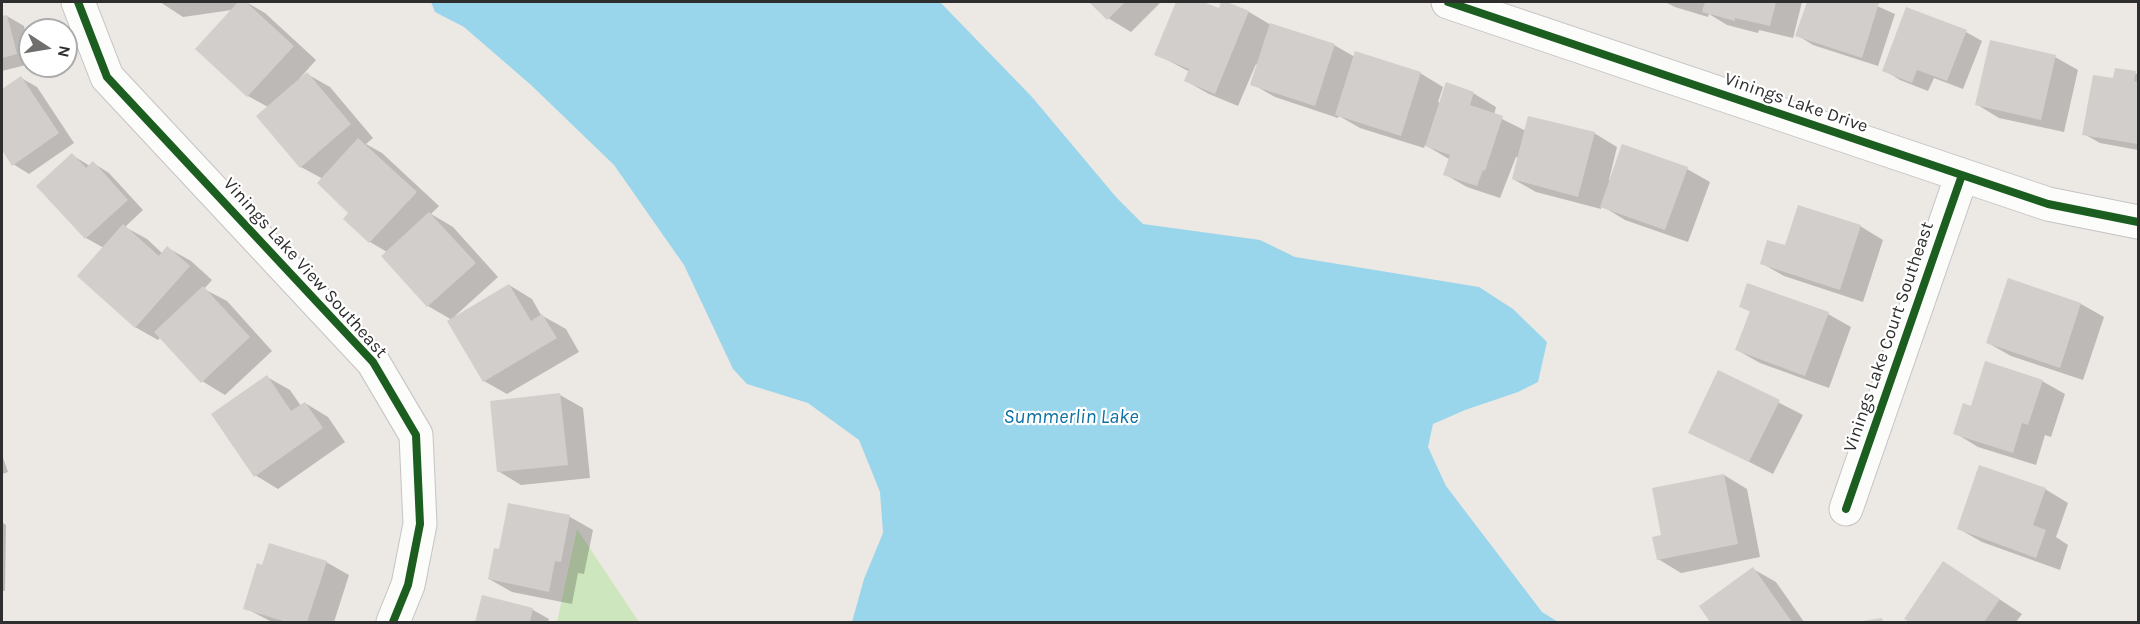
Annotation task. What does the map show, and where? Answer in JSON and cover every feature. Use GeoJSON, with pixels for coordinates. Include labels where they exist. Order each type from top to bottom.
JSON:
{"type":"FeatureCollection","features":[{"type":"Feature","properties":{"kind":"street","name":"Vinings Lake View Southeast"},"geometry":{"type":"LineString","coordinates":[[78,2],[107,77],[373,362],[416,435],[420,524],[408,585],[393,622]]}},
{"type":"Feature","properties":{"kind":"street","name":"Vinings Lake Drive"},"geometry":{"type":"LineString","coordinates":[[1448,2],[2048,204],[2139,222]]}},
{"type":"Feature","properties":{"kind":"street","name":"Vinings Lake Court Southeast"},"geometry":{"type":"LineString","coordinates":[[1846,508],[1962,175]]}},
{"type":"Feature","properties":{"kind":"green space"},"geometry":{"type":"Polygon","coordinates":[[[577,529],[639,622],[557,622],[577,529]]]}},
{"type":"Feature","properties":{"kind":"water","name":"Summerlin Lake"},"geometry":{"type":"Polygon","coordinates":[[[431,2],[940,2],[1032,97],[1116,197],[1143,224],[1260,240],[1295,257],[1479,287],[1513,309],[1547,342],[1538,382],[1518,392],[1465,410],[1433,424],[1428,447],[1446,486],[1542,612],[1558,622],[852,622],[864,579],[883,533],[880,492],[859,440],[808,403],[747,384],[733,369],[684,265],[614,165],[531,85],[464,27],[435,12],[431,2]]]}},
{"type":"Feature","properties":{"kind":"building"},"geometry":{"type":"Polygon","coordinates":[[[238,2],[246,2],[294,46],[247,97],[195,49],[238,2]]]}},
{"type":"Feature","properties":{"kind":"building"},"geometry":{"type":"Polygon","coordinates":[[[1089,2],[1125,2],[1107,20],[1089,2]]]}},
{"type":"Feature","properties":{"kind":"building"},"geometry":{"type":"Polygon","coordinates":[[[1176,2],[1203,2],[1219,8],[1221,2],[1227,2],[1249,11],[1215,94],[1184,81],[1189,69],[1154,55],[1176,2]]]}},
{"type":"Feature","properties":{"kind":"building"},"geometry":{"type":"Polygon","coordinates":[[[1705,2],[1776,2],[1770,26],[1735,18],[1735,21],[1702,12],[1705,2]]]}},
{"type":"Feature","properties":{"kind":"building"},"geometry":{"type":"Polygon","coordinates":[[[1807,2],[1879,3],[1862,58],[1795,36],[1807,2]]]}},
{"type":"Feature","properties":{"kind":"building"},"geometry":{"type":"Polygon","coordinates":[[[1906,7],[1967,30],[1947,81],[1917,70],[1912,83],[1882,71],[1906,7]]]}},
{"type":"Feature","properties":{"kind":"building"},"geometry":{"type":"Polygon","coordinates":[[[7,15],[17,54],[2,58],[2,16],[7,15]]]}},
{"type":"Feature","properties":{"kind":"building"},"geometry":{"type":"Polygon","coordinates":[[[1270,23],[1335,44],[1315,106],[1250,85],[1270,23]]]}},
{"type":"Feature","properties":{"kind":"building"},"geometry":{"type":"Polygon","coordinates":[[[1990,40],[2056,55],[2041,120],[1975,105],[1990,40]]]}},
{"type":"Feature","properties":{"kind":"building"},"geometry":{"type":"Polygon","coordinates":[[[1355,51],[1421,72],[1401,136],[1335,115],[1355,51]]]}},
{"type":"Feature","properties":{"kind":"building"},"geometry":{"type":"Polygon","coordinates":[[[2115,68],[2136,71],[2134,81],[2138,82],[2138,144],[2082,135],[2093,75],[2113,78],[2115,68]]]}},
{"type":"Feature","properties":{"kind":"building"},"geometry":{"type":"Polygon","coordinates":[[[307,72],[351,124],[300,168],[256,116],[307,72]]]}},
{"type":"Feature","properties":{"kind":"building"},"geometry":{"type":"Polygon","coordinates":[[[18,78],[22,78],[59,133],[12,166],[2,150],[2,89],[18,78]]]}},
{"type":"Feature","properties":{"kind":"building"},"geometry":{"type":"Polygon","coordinates":[[[1446,82],[1474,92],[1470,105],[1503,116],[1485,171],[1483,170],[1477,186],[1443,175],[1450,155],[1425,146],[1446,82]]]}},
{"type":"Feature","properties":{"kind":"building"},"geometry":{"type":"Polygon","coordinates":[[[1528,116],[1595,132],[1578,197],[1512,179],[1528,116]]]}},
{"type":"Feature","properties":{"kind":"building"},"geometry":{"type":"Polygon","coordinates":[[[358,138],[417,192],[369,243],[343,219],[348,213],[317,183],[358,138]]]}},
{"type":"Feature","properties":{"kind":"building"},"geometry":{"type":"Polygon","coordinates":[[[1622,144],[1688,167],[1665,230],[1600,207],[1622,144]]]}},
{"type":"Feature","properties":{"kind":"building"},"geometry":{"type":"Polygon","coordinates":[[[72,153],[86,168],[93,161],[128,200],[85,239],[36,186],[72,153]]]}},
{"type":"Feature","properties":{"kind":"building"},"geometry":{"type":"Polygon","coordinates":[[[1798,205],[1861,225],[1840,290],[1760,264],[1767,240],[1785,245],[1798,205]]]}},
{"type":"Feature","properties":{"kind":"building"},"geometry":{"type":"Polygon","coordinates":[[[429,212],[476,263],[427,307],[381,256],[429,212]]]}},
{"type":"Feature","properties":{"kind":"building"},"geometry":{"type":"Polygon","coordinates":[[[123,224],[159,256],[167,246],[190,266],[135,328],[77,276],[123,224]]]}},
{"type":"Feature","properties":{"kind":"building"},"geometry":{"type":"Polygon","coordinates":[[[2008,278],[2081,303],[2060,368],[1986,343],[2008,278]]]}},
{"type":"Feature","properties":{"kind":"building"},"geometry":{"type":"Polygon","coordinates":[[[1747,283],[1829,312],[1805,376],[1735,350],[1750,311],[1739,307],[1747,283]]]}},
{"type":"Feature","properties":{"kind":"building"},"geometry":{"type":"Polygon","coordinates":[[[509,284],[531,321],[542,314],[557,338],[483,382],[447,321],[509,284]]]}},
{"type":"Feature","properties":{"kind":"building"},"geometry":{"type":"Polygon","coordinates":[[[203,286],[250,337],[201,383],[154,332],[203,286]]]}},
{"type":"Feature","properties":{"kind":"building"},"geometry":{"type":"Polygon","coordinates":[[[1985,361],[2043,380],[2028,425],[2022,423],[2013,453],[1953,434],[1963,403],[1971,406],[1985,361]]]}},
{"type":"Feature","properties":{"kind":"building"},"geometry":{"type":"Polygon","coordinates":[[[1718,370],[1780,400],[1749,462],[1688,433],[1718,370]]]}},
{"type":"Feature","properties":{"kind":"building"},"geometry":{"type":"Polygon","coordinates":[[[267,375],[291,411],[305,402],[323,428],[254,477],[211,414],[267,375]]]}},
{"type":"Feature","properties":{"kind":"building"},"geometry":{"type":"Polygon","coordinates":[[[560,393],[568,465],[497,472],[490,401],[560,393]]]}},
{"type":"Feature","properties":{"kind":"building"},"geometry":{"type":"Polygon","coordinates":[[[1979,465],[2046,488],[2033,525],[2046,530],[2036,558],[1957,529],[1979,465]]]}},
{"type":"Feature","properties":{"kind":"building"},"geometry":{"type":"Polygon","coordinates":[[[1724,474],[1738,544],[1657,560],[1652,537],[1661,535],[1652,488],[1724,474]]]}},
{"type":"Feature","properties":{"kind":"building"},"geometry":{"type":"Polygon","coordinates":[[[508,503],[570,515],[561,562],[555,561],[549,592],[488,579],[494,548],[499,549],[508,503]]]}},
{"type":"Feature","properties":{"kind":"building"},"geometry":{"type":"Polygon","coordinates":[[[269,543],[327,561],[307,622],[287,622],[243,609],[257,563],[262,565],[269,543]]]}},
{"type":"Feature","properties":{"kind":"building"},"geometry":{"type":"Polygon","coordinates":[[[1943,561],[2000,599],[1984,622],[1910,622],[1904,619],[1943,561]]]}},
{"type":"Feature","properties":{"kind":"building"},"geometry":{"type":"Polygon","coordinates":[[[1753,567],[1792,622],[1710,622],[1699,606],[1753,567]]]}},
{"type":"Feature","properties":{"kind":"building"},"geometry":{"type":"Polygon","coordinates":[[[482,595],[533,608],[530,622],[475,622],[482,595]]]}},
{"type":"Feature","properties":{"kind":"building"},"geometry":{"type":"Polygon","coordinates":[[[1882,618],[1883,622],[1863,622],[1863,621],[1882,618]]]}},
{"type":"Feature","properties":{"kind":"cycle path"},"geometry":{"type":"LineString","coordinates":[[78,2],[107,77],[373,362],[416,435],[420,524],[408,585],[393,622]]}},
{"type":"Feature","properties":{"kind":"cycle path"},"geometry":{"type":"LineString","coordinates":[[1448,2],[2048,204],[2138,222]]}},
{"type":"Feature","properties":{"kind":"cycle path"},"geometry":{"type":"LineString","coordinates":[[1846,509],[1962,175]]}}]}
